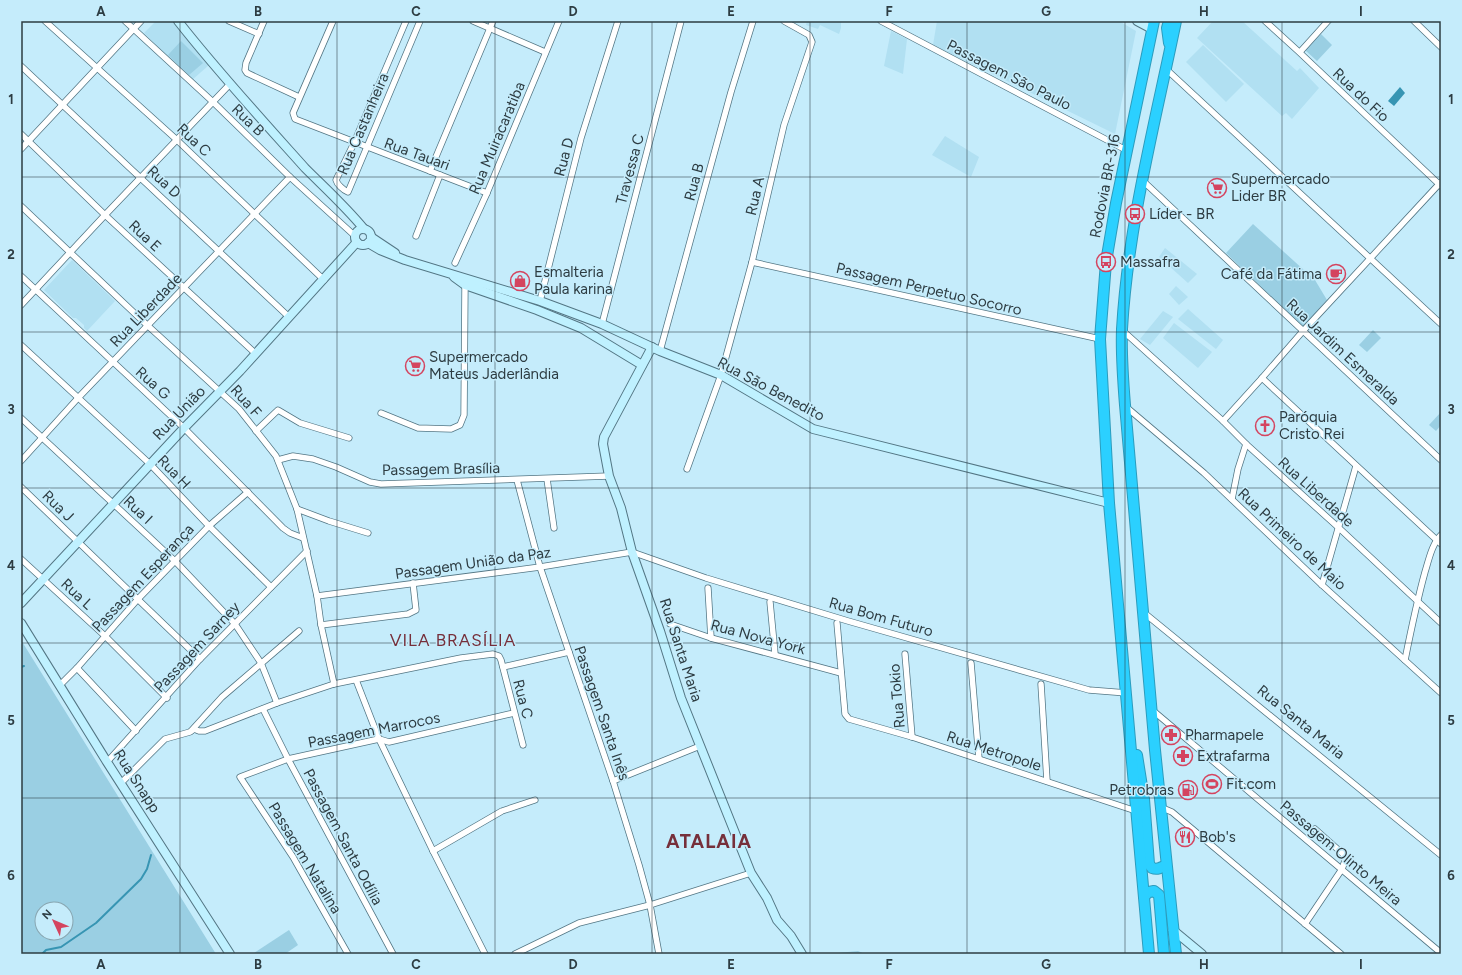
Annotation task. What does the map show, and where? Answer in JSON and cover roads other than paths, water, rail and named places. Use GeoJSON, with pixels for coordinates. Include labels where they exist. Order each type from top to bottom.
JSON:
{"type":"FeatureCollection","features":[{"type":"Feature","properties":{"kind":"highway"},"geometry":{"type":"LineString","coordinates":[[1169,21],[1167,28],[1170,51]]}},
{"type":"Feature","properties":{"kind":"highway"},"geometry":{"type":"LineString","coordinates":[[1176,21],[1142,180],[1130,247],[1122,330],[1122,369],[1151,709],[1176,954]]}},
{"type":"Feature","properties":{"kind":"highway","name":"Rodovia BR-316"},"geometry":{"type":"LineString","coordinates":[[1149,954],[1109,503],[1100,339],[1106,262],[1126,150],[1153,25]]}},
{"type":"Feature","properties":{"kind":"highway"},"geometry":{"type":"LineString","coordinates":[[1130,741],[1138,758],[1144,799],[1149,864],[1155,869],[1166,865]]}},
{"type":"Feature","properties":{"kind":"highway"},"geometry":{"type":"LineString","coordinates":[[1144,896],[1149,892],[1154,891],[1159,895],[1164,954]]}},
{"type":"Feature","properties":{"kind":"street","name":"Rua C"},"geometry":{"type":"LineString","coordinates":[[45,21],[177,140],[324,280]]}},
{"type":"Feature","properties":{"kind":"street","name":"Rua B"},"geometry":{"type":"LineString","coordinates":[[125,21],[213,102],[356,239]]}},
{"type":"Feature","properties":{"kind":"street"},"geometry":{"type":"LineString","coordinates":[[21,149],[140,21]]}},
{"type":"Feature","properties":{"kind":"street"},"geometry":{"type":"LineString","coordinates":[[178,21],[230,84],[307,169],[351,213],[364,229],[370,233],[370,240],[361,245],[356,239],[357,231],[364,229]]}},
{"type":"Feature","properties":{"kind":"street"},"geometry":{"type":"LineString","coordinates":[[229,21],[259,34]]}},
{"type":"Feature","properties":{"kind":"street"},"geometry":{"type":"LineString","coordinates":[[264,21],[246,62],[245,68],[247,72],[299,97],[333,21]]}},
{"type":"Feature","properties":{"kind":"street","name":"Rua Castanheira"},"geometry":{"type":"LineString","coordinates":[[406,21],[354,143],[336,180],[337,183],[348,192],[420,21]]}},
{"type":"Feature","properties":{"kind":"street"},"geometry":{"type":"LineString","coordinates":[[473,21],[545,52]]}},
{"type":"Feature","properties":{"kind":"street"},"geometry":{"type":"LineString","coordinates":[[430,171],[493,21]]}},
{"type":"Feature","properties":{"kind":"street","name":"Rua Muiracaratiba"},"geometry":{"type":"LineString","coordinates":[[455,263],[487,193],[558,21]]}},
{"type":"Feature","properties":{"kind":"street","name":"Rua D"},"geometry":{"type":"LineString","coordinates":[[540,301],[581,138],[618,21]]}},
{"type":"Feature","properties":{"kind":"street","name":"Travessa C"},"geometry":{"type":"LineString","coordinates":[[602,324],[681,21]]}},
{"type":"Feature","properties":{"kind":"street","name":"Rua B"},"geometry":{"type":"LineString","coordinates":[[660,351],[731,92],[753,21]]}},
{"type":"Feature","properties":{"kind":"street","name":"Rua A"},"geometry":{"type":"LineString","coordinates":[[686,469],[721,375],[752,262],[784,125],[812,42],[809,35],[784,21]]}},
{"type":"Feature","properties":{"kind":"street","name":"Passagem São Paulo"},"geometry":{"type":"LineString","coordinates":[[881,21],[1126,150]]}},
{"type":"Feature","properties":{"kind":"street"},"geometry":{"type":"LineString","coordinates":[[1137,21],[1153,25]]}},
{"type":"Feature","properties":{"kind":"street","name":"Rua do Fio"},"geometry":{"type":"LineString","coordinates":[[1264,21],[1300,52],[1440,184]]}},
{"type":"Feature","properties":{"kind":"street"},"geometry":{"type":"LineString","coordinates":[[1300,52],[1328,21]]}},
{"type":"Feature","properties":{"kind":"street"},"geometry":{"type":"LineString","coordinates":[[1414,21],[1441,47]]}},
{"type":"Feature","properties":{"kind":"street","name":"Rua D"},"geometry":{"type":"LineString","coordinates":[[21,66],[220,250],[289,317]]}},
{"type":"Feature","properties":{"kind":"street"},"geometry":{"type":"LineString","coordinates":[[1166,69],[1441,324]]}},
{"type":"Feature","properties":{"kind":"street"},"geometry":{"type":"LineString","coordinates":[[21,305],[230,84]]}},
{"type":"Feature","properties":{"kind":"street","name":"Rua Tauari"},"geometry":{"type":"LineString","coordinates":[[299,97],[293,113],[295,119],[487,193]]}},
{"type":"Feature","properties":{"kind":"street","name":"Rua E"},"geometry":{"type":"LineString","coordinates":[[21,134],[105,215],[256,354]]}},
{"type":"Feature","properties":{"kind":"street"},"geometry":{"type":"LineString","coordinates":[[416,236],[440,175]]}},
{"type":"Feature","properties":{"kind":"street","name":"Rua Liberdade"},"geometry":{"type":"LineString","coordinates":[[21,461],[112,362],[290,177]]}},
{"type":"Feature","properties":{"kind":"street","name":"Rua Jardim Esmeralda"},"geometry":{"type":"LineString","coordinates":[[1142,180],[1441,460]]}},
{"type":"Feature","properties":{"kind":"street"},"geometry":{"type":"LineString","coordinates":[[1223,421],[1303,331],[1440,184]]}},
{"type":"Feature","properties":{"kind":"street","name":"Rua F"},"geometry":{"type":"LineString","coordinates":[[21,206],[147,326],[239,409],[276,456],[297,509],[317,596],[334,684]]}},
{"type":"Feature","properties":{"kind":"street","name":"Rua União"},"geometry":{"type":"LineString","coordinates":[[21,603],[150,464],[256,354],[324,280],[356,239]]}},
{"type":"Feature","properties":{"kind":"street","name":"Rua São Benedito"},"geometry":{"type":"LineString","coordinates":[[370,240],[380,250],[405,260],[540,301],[602,324],[660,351],[721,375],[796,420],[823,432],[1109,503]]}},
{"type":"Feature","properties":{"kind":"street","name":"Passagem Perpetuo Socorro"},"geometry":{"type":"LineString","coordinates":[[752,262],[1100,339]]}},
{"type":"Feature","properties":{"kind":"street","name":"Rua São Benedito"},"geometry":{"type":"LineString","coordinates":[[452,275],[465,285],[538,310],[581,328],[642,366]]}},
{"type":"Feature","properties":{"kind":"street","name":"Rua G"},"geometry":{"type":"LineString","coordinates":[[21,276],[184,428],[283,528],[290,533],[303,538]]}},
{"type":"Feature","properties":{"kind":"street"},"geometry":{"type":"LineString","coordinates":[[381,413],[418,428],[451,429],[460,425],[464,415],[465,285]]}},
{"type":"Feature","properties":{"kind":"street","name":"Rua Liberdade"},"geometry":{"type":"LineString","coordinates":[[1122,330],[1223,421],[1246,444],[1441,623]]}},
{"type":"Feature","properties":{"kind":"street","name":"Rua H"},"geometry":{"type":"LineString","coordinates":[[21,345],[150,464],[209,526],[272,587]]}},
{"type":"Feature","properties":{"kind":"street","name":"Rua Santa Maria"},"geometry":{"type":"LineString","coordinates":[[652,347],[604,437],[603,444],[609,476],[622,508],[632,552],[659,626],[681,698],[751,873],[767,898],[777,920],[791,936],[802,954]]}},
{"type":"Feature","properties":{"kind":"street"},"geometry":{"type":"LineString","coordinates":[[1262,378],[1439,542]]}},
{"type":"Feature","properties":{"kind":"street","name":"Rua Primeiro de Maio"},"geometry":{"type":"LineString","coordinates":[[1125,405],[1204,473],[1441,693]]}},
{"type":"Feature","properties":{"kind":"street"},"geometry":{"type":"LineString","coordinates":[[256,431],[278,410],[300,423],[349,438]]}},
{"type":"Feature","properties":{"kind":"street","name":"Rua I"},"geometry":{"type":"LineString","coordinates":[[21,418],[175,562],[235,624],[261,663],[277,703]]}},
{"type":"Feature","properties":{"kind":"street"},"geometry":{"type":"LineString","coordinates":[[1232,500],[1238,469],[1246,444]]}},
{"type":"Feature","properties":{"kind":"street","name":"Passagem Brasília"},"geometry":{"type":"LineString","coordinates":[[278,460],[293,456],[313,459],[370,482],[381,484],[609,476]]}},
{"type":"Feature","properties":{"kind":"street"},"geometry":{"type":"LineString","coordinates":[[1322,584],[1356,466]]}},
{"type":"Feature","properties":{"kind":"street"},"geometry":{"type":"LineString","coordinates":[[547,479],[554,528]]}},
{"type":"Feature","properties":{"kind":"street","name":"Passagem Santa Inês"},"geometry":{"type":"LineString","coordinates":[[517,480],[540,567],[613,781],[650,905],[659,954]]}},
{"type":"Feature","properties":{"kind":"street","name":"Rua J"},"geometry":{"type":"LineString","coordinates":[[21,487],[78,542]]}},
{"type":"Feature","properties":{"kind":"street","name":"Passagem Esperança"},"geometry":{"type":"LineString","coordinates":[[60,685],[138,599],[209,526],[248,492]]}},
{"type":"Feature","properties":{"kind":"street"},"geometry":{"type":"LineString","coordinates":[[297,509],[329,521],[368,532]]}},
{"type":"Feature","properties":{"kind":"street"},"geometry":{"type":"LineString","coordinates":[[1405,660],[1417,600],[1441,535]]}},
{"type":"Feature","properties":{"kind":"street"},"geometry":{"type":"LineString","coordinates":[[78,542],[200,659]]}},
{"type":"Feature","properties":{"kind":"street","name":"Passagem Sarney"},"geometry":{"type":"LineString","coordinates":[[107,762],[167,698],[200,659],[307,551]]}},
{"type":"Feature","properties":{"kind":"street","name":"Passagem União da Paz"},"geometry":{"type":"LineString","coordinates":[[317,596],[540,567],[632,552]]}},
{"type":"Feature","properties":{"kind":"street","name":"Rua Bom Futuro"},"geometry":{"type":"LineString","coordinates":[[632,552],[706,578],[1081,688],[1127,693]]}},
{"type":"Feature","properties":{"kind":"street","name":"Rua L"},"geometry":{"type":"LineString","coordinates":[[21,559],[105,636],[167,698]]}},
{"type":"Feature","properties":{"kind":"street"},"geometry":{"type":"LineString","coordinates":[[322,625],[408,614],[416,610],[413,583]]}},
{"type":"Feature","properties":{"kind":"street"},"geometry":{"type":"LineString","coordinates":[[708,588],[711,638]]}},
{"type":"Feature","properties":{"kind":"street"},"geometry":{"type":"LineString","coordinates":[[770,602],[775,654]]}},
{"type":"Feature","properties":{"kind":"street","name":"Rua Santa Maria"},"geometry":{"type":"LineString","coordinates":[[1143,612],[1441,855]]}},
{"type":"Feature","properties":{"kind":"street","name":"Rua Snapp"},"geometry":{"type":"LineString","coordinates":[[21,623],[107,762],[230,954]]}},
{"type":"Feature","properties":{"kind":"street"},"geometry":{"type":"LineString","coordinates":[[836,623],[840,673]]}},
{"type":"Feature","properties":{"kind":"street","name":"Rua Nova York"},"geometry":{"type":"LineString","coordinates":[[670,624],[711,638],[775,654],[840,673]]}},
{"type":"Feature","properties":{"kind":"street"},"geometry":{"type":"LineString","coordinates":[[190,732],[222,697],[299,631]]}},
{"type":"Feature","properties":{"kind":"street"},"geometry":{"type":"LineString","coordinates":[[503,667],[569,652]]}},
{"type":"Feature","properties":{"kind":"street","name":"Rua C"},"geometry":{"type":"LineString","coordinates":[[356,680],[469,657],[493,654],[499,656],[523,745]]}},
{"type":"Feature","properties":{"kind":"street","name":"Rua Tokio"},"geometry":{"type":"LineString","coordinates":[[905,654],[912,737]]}},
{"type":"Feature","properties":{"kind":"street"},"geometry":{"type":"LineString","coordinates":[[971,663],[979,759]]}},
{"type":"Feature","properties":{"kind":"street"},"geometry":{"type":"LineString","coordinates":[[77,668],[136,731]]}},
{"type":"Feature","properties":{"kind":"street","name":"Rua Metropole"},"geometry":{"type":"LineString","coordinates":[[840,673],[845,714],[849,719],[912,737],[1136,811]]}},
{"type":"Feature","properties":{"kind":"street"},"geometry":{"type":"LineString","coordinates":[[121,783],[165,739],[190,732],[194,729],[205,731],[277,703],[334,684],[356,680],[379,739],[485,954]]}},
{"type":"Feature","properties":{"kind":"street"},"geometry":{"type":"LineString","coordinates":[[1041,684],[1047,781]]}},
{"type":"Feature","properties":{"kind":"street","name":"Passagem Santa Odília"},"geometry":{"type":"LineString","coordinates":[[263,709],[288,759],[393,954]]}},
{"type":"Feature","properties":{"kind":"street","name":"Passagem Olinto Meira"},"geometry":{"type":"LineString","coordinates":[[1151,709],[1441,953]]}},
{"type":"Feature","properties":{"kind":"street","name":"Passagem Marrocos"},"geometry":{"type":"LineString","coordinates":[[240,777],[288,759],[379,739],[389,742],[514,713]]}},
{"type":"Feature","properties":{"kind":"street"},"geometry":{"type":"LineString","coordinates":[[613,781],[700,746]]}},
{"type":"Feature","properties":{"kind":"street","name":"Passagem Natalina"},"geometry":{"type":"LineString","coordinates":[[240,777],[293,857],[348,954]]}},
{"type":"Feature","properties":{"kind":"street"},"geometry":{"type":"LineString","coordinates":[[433,851],[502,811],[534,800]]}},
{"type":"Feature","properties":{"kind":"street"},"geometry":{"type":"LineString","coordinates":[[1160,807],[1172,812],[1341,954]]}},
{"type":"Feature","properties":{"kind":"street"},"geometry":{"type":"LineString","coordinates":[[1305,924],[1342,869],[1346,858],[1315,829]]}},
{"type":"Feature","properties":{"kind":"street"},"geometry":{"type":"LineString","coordinates":[[515,954],[579,923],[650,905],[751,873]]}},
{"type":"Feature","properties":{"kind":"street"},"geometry":{"type":"LineString","coordinates":[[1173,930],[1202,954]]}},
{"type":"Feature","properties":{"kind":"waterway"},"geometry":{"type":"LineString","coordinates":[[42,954],[46,950],[61,947],[96,923],[141,879],[147,869],[151,855]]}},
{"type":"Feature","properties":{"kind":"place","name":"Supermercado Lider BR"},"geometry":{"type":"Point","coordinates":[1217,188]}},
{"type":"Feature","properties":{"kind":"place","name":"Líder - BR"},"geometry":{"type":"Point","coordinates":[1135,214]}},
{"type":"Feature","properties":{"kind":"place","name":"Massafra"},"geometry":{"type":"Point","coordinates":[1106,262]}},
{"type":"Feature","properties":{"kind":"place","name":"Café da Fátima"},"geometry":{"type":"Point","coordinates":[1336,274]}},
{"type":"Feature","properties":{"kind":"place","name":"Esmalteria Paula karina"},"geometry":{"type":"Point","coordinates":[520,281]}},
{"type":"Feature","properties":{"kind":"place","name":"Supermercado Mateus Jaderlândia"},"geometry":{"type":"Point","coordinates":[415,366]}},
{"type":"Feature","properties":{"kind":"place","name":"Paróquia Cristo Rei"},"geometry":{"type":"Point","coordinates":[1265,426]}},
{"type":"Feature","properties":{"kind":"place","name":"Pharmapele"},"geometry":{"type":"Point","coordinates":[1171,735]}},
{"type":"Feature","properties":{"kind":"place","name":"Extrafarma"},"geometry":{"type":"Point","coordinates":[1183,756]}},
{"type":"Feature","properties":{"kind":"place","name":"Fit.com"},"geometry":{"type":"Point","coordinates":[1212,784]}},
{"type":"Feature","properties":{"kind":"place","name":"Petrobras"},"geometry":{"type":"Point","coordinates":[1188,790]}},
{"type":"Feature","properties":{"kind":"place","name":"Bob's"},"geometry":{"type":"Point","coordinates":[1185,837]}},
{"type":"Feature","properties":{"kind":"district","name":"VILA BRASÍLIA"},"geometry":{"type":"Point","coordinates":[453,640]}},
{"type":"Feature","properties":{"kind":"district","name":"ATALAIA"},"geometry":{"type":"Point","coordinates":[709,841]}}]}
